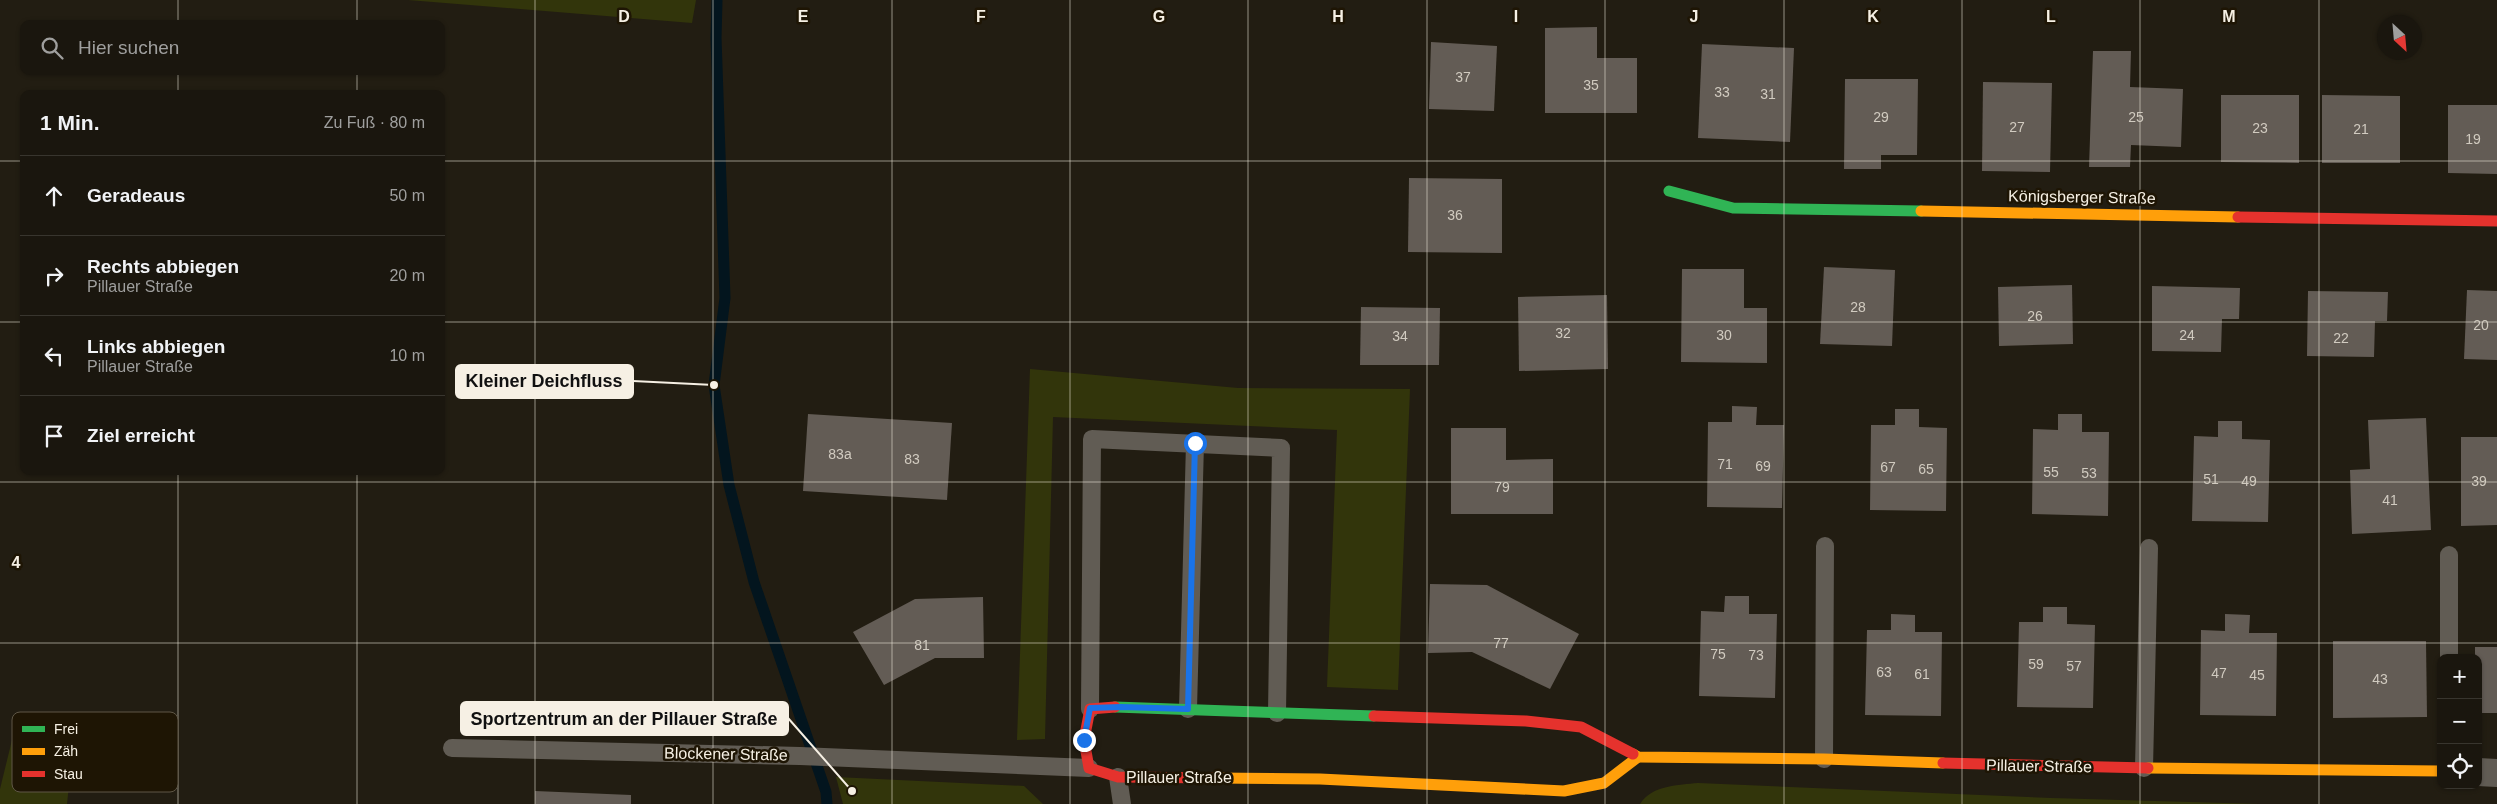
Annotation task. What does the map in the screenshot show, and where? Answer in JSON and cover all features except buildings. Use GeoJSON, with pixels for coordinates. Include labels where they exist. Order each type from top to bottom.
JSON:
{"type":"FeatureCollection","features":[{"type":"Feature","properties":{"kind":"street","name":"Königsberger Straße"},"geometry":{"type":"LineString","coordinates":[[1668,191],[1733,208],[2497,221]]}},
{"type":"Feature","properties":{"kind":"street","name":"Pillauer Straße"},"geometry":{"type":"LineString","coordinates":[[1090,708],[1121,707],[1277,714],[1526,721],[1581,727],[1638,757],[1824,759],[2036,767],[2437,771]]}},
{"type":"Feature","properties":{"kind":"street"},"geometry":{"type":"LineString","coordinates":[[1089,768],[1084,740],[1090,708]]}},
{"type":"Feature","properties":{"kind":"street","name":"Pillauer Straße"},"geometry":{"type":"LineString","coordinates":[[1089,768],[1118,777],[1320,779],[1564,790],[1604,783],[1638,757]]}},
{"type":"Feature","properties":{"kind":"street"},"geometry":{"type":"LineString","coordinates":[[2482,772],[2497,773]]}},
{"type":"Feature","properties":{"kind":"lane"},"geometry":{"type":"LineString","coordinates":[[1090,708],[1092,439],[1281,448],[1277,714]]}},
{"type":"Feature","properties":{"kind":"lane"},"geometry":{"type":"LineString","coordinates":[[1188,709],[1195,443]]}},
{"type":"Feature","properties":{"kind":"lane"},"geometry":{"type":"LineString","coordinates":[[1824,759],[1825,546]]}},
{"type":"Feature","properties":{"kind":"lane"},"geometry":{"type":"LineString","coordinates":[[2144,768],[2149,548]]}},
{"type":"Feature","properties":{"kind":"lane"},"geometry":{"type":"LineString","coordinates":[[2449,556],[2449,654]]}},
{"type":"Feature","properties":{"kind":"lane","name":"Blockener Straße"},"geometry":{"type":"LineString","coordinates":[[452,748],[845,757],[1089,768]]}},
{"type":"Feature","properties":{"kind":"lane"},"geometry":{"type":"LineString","coordinates":[[1118,777],[1122,804]]}},
{"type":"Feature","properties":{"kind":"green space"},"geometry":{"type":"Polygon","coordinates":[[[408,0],[696,0],[692,23],[408,0]]]}},
{"type":"Feature","properties":{"kind":"green space"},"geometry":{"type":"Polygon","coordinates":[[[1030,369],[1238,388],[1410,389],[1398,690],[1327,687],[1337,430],[1053,417],[1045,739],[1017,740],[1030,369]]]}},
{"type":"Feature","properties":{"kind":"green space"},"geometry":{"type":"Polygon","coordinates":[[[12,740],[12,792],[68,792],[67,804],[0,804],[0,789],[12,740]]]}},
{"type":"Feature","properties":{"kind":"green space"},"geometry":{"type":"Polygon","coordinates":[[[836,777],[1024,786],[1043,804],[843,804],[836,777]]]}},
{"type":"Feature","properties":{"kind":"green space"},"geometry":{"type":"Polygon","coordinates":[[[1698,783],[2051,798],[2260,804],[1640,804],[1651,793],[1666,787],[1698,783]]]}},
{"type":"Feature","properties":{"kind":"waterway"},"geometry":{"type":"LineString","coordinates":[[717,0],[716,38],[725,298],[714,385],[729,485],[754,582],[826,792],[827,804]]}},
{"type":"Feature","properties":{"kind":"traffic: fast"},"geometry":{"type":"LineString","coordinates":[[1669,191],[1733,208],[1921,211]]}},
{"type":"Feature","properties":{"kind":"traffic: fast"},"geometry":{"type":"LineString","coordinates":[[1115,707],[1374,716]]}},
{"type":"Feature","properties":{"kind":"traffic: slow"},"geometry":{"type":"LineString","coordinates":[[1921,211],[2238,217]]}},
{"type":"Feature","properties":{"kind":"traffic: slow"},"geometry":{"type":"LineString","coordinates":[[1633,754],[1638,757],[1824,759],[1943,763]]}},
{"type":"Feature","properties":{"kind":"traffic: slow"},"geometry":{"type":"LineString","coordinates":[[1214,778],[1320,779],[1564,791],[1604,783],[1638,757]]}},
{"type":"Feature","properties":{"kind":"traffic: slow"},"geometry":{"type":"LineString","coordinates":[[2148,768],[2437,771]]}},
{"type":"Feature","properties":{"kind":"traffic: jam"},"geometry":{"type":"LineString","coordinates":[[2238,217],[2497,221]]}},
{"type":"Feature","properties":{"kind":"traffic: jam"},"geometry":{"type":"LineString","coordinates":[[1115,707],[1090,709],[1084,740],[1089,768],[1118,777],[1214,778]]}},
{"type":"Feature","properties":{"kind":"traffic: jam"},"geometry":{"type":"LineString","coordinates":[[1374,716],[1526,721],[1581,727],[1633,754]]}},
{"type":"Feature","properties":{"kind":"traffic: jam"},"geometry":{"type":"LineString","coordinates":[[1943,763],[2148,768]]}},
{"type":"Feature","properties":{"kind":"place","name":"Kleiner Deichfluss"},"geometry":{"type":"Point","coordinates":[714,385]}},
{"type":"Feature","properties":{"kind":"place","name":"Sportzentrum an der Pillauer Straße"},"geometry":{"type":"Point","coordinates":[852,791]}},
{"type":"Feature","properties":{"kind":"route"},"geometry":{"type":"LineString","coordinates":[[1084,740],[1090,708],[1188,709],[1195,443]]}}]}
